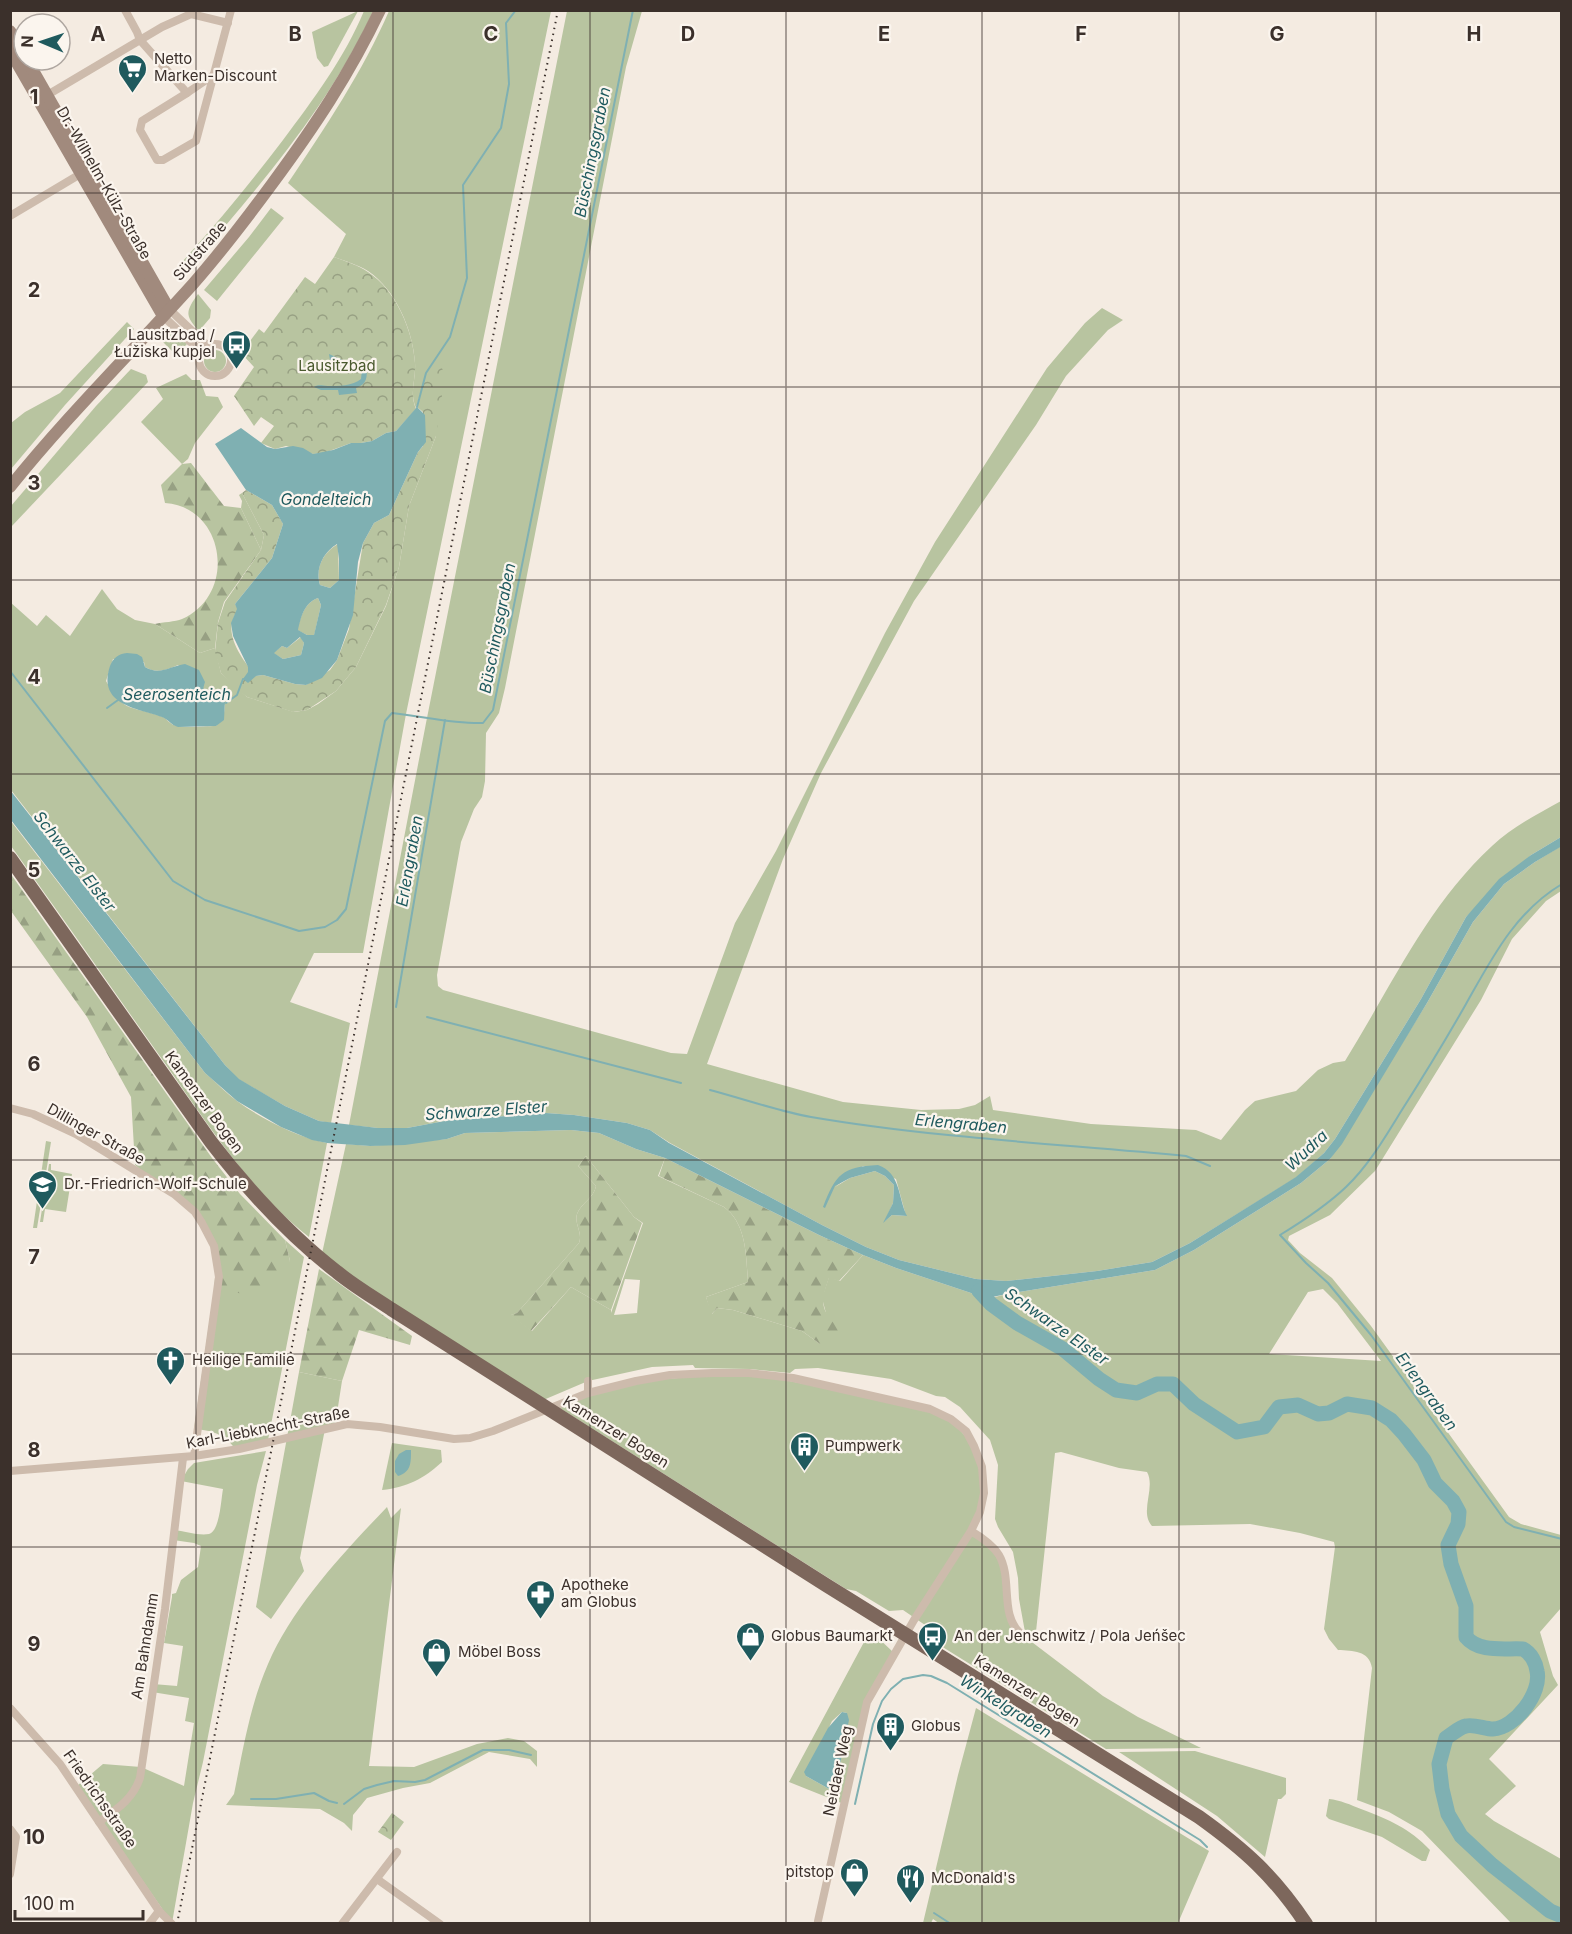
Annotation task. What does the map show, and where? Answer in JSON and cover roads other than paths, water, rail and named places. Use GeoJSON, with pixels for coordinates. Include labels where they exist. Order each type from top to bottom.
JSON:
{"type":"FeatureCollection","features":[{"type":"Feature","properties":{"kind":"main road","name":"Kamenzer Bogen"},"geometry":{"type":"LineString","coordinates":[[10,858],[211,1142],[252,1193],[288,1230],[337,1272],[391,1310],[1199,1817],[1266,1871],[1306,1923]]}},
{"type":"Feature","properties":{"kind":"street"},"geometry":{"type":"LineString","coordinates":[[125,10],[140,40],[187,93]]}},
{"type":"Feature","properties":{"kind":"street"},"geometry":{"type":"LineString","coordinates":[[214,74],[142,121],[140,130],[157,160],[163,160],[196,141],[228,23],[231,10]]}},
{"type":"Feature","properties":{"kind":"street","name":"Südstraße"},"geometry":{"type":"LineString","coordinates":[[10,487],[87,397],[193,284],[245,222],[314,127],[350,70],[380,10]]}},
{"type":"Feature","properties":{"kind":"street"},"geometry":{"type":"LineString","coordinates":[[43,97],[162,27],[191,14],[228,23]]}},
{"type":"Feature","properties":{"kind":"street","name":"Dr.-Wilhelm-Külz-Straße"},"geometry":{"type":"LineString","coordinates":[[10,51],[43,97],[166,312]]}},
{"type":"Feature","properties":{"kind":"street","name":"Dr.-Wilhelm-Külz-Straße"},"geometry":{"type":"LineString","coordinates":[[32,72],[82,173],[166,312],[205,349]]}},
{"type":"Feature","properties":{"kind":"street"},"geometry":{"type":"LineString","coordinates":[[10,216],[82,173]]}},
{"type":"Feature","properties":{"kind":"street","name":"Dillinger Straße"},"geometry":{"type":"LineString","coordinates":[[10,1108],[33,1114],[76,1134],[174,1194],[195,1212],[214,1245],[219,1277],[194,1456]]}},
{"type":"Feature","properties":{"kind":"street","name":"Karl-Liebknecht-Straße"},"geometry":{"type":"LineString","coordinates":[[10,1471],[183,1458],[239,1449],[347,1424],[454,1439],[470,1438],[588,1393],[636,1381],[670,1375],[712,1372],[749,1373],[793,1378],[930,1408],[951,1419],[966,1431],[982,1467],[984,1493],[980,1512],[971,1531]]}},
{"type":"Feature","properties":{"kind":"street"},"geometry":{"type":"LineString","coordinates":[[588,1381],[588,1393]]}},
{"type":"Feature","properties":{"kind":"street","name":"Am Bahndamm"},"geometry":{"type":"LineString","coordinates":[[99,1822],[133,1795],[140,1778],[165,1609],[183,1458]]}},
{"type":"Feature","properties":{"kind":"street"},"geometry":{"type":"LineString","coordinates":[[906,1635],[971,1531],[999,1554],[1005,1572],[1013,1627],[1021,1634]]}},
{"type":"Feature","properties":{"kind":"street","name":"Neidaer Weg"},"geometry":{"type":"LineString","coordinates":[[818,1922],[867,1702],[906,1635]]}},
{"type":"Feature","properties":{"kind":"street","name":"Friedrichsstraße"},"geometry":{"type":"LineString","coordinates":[[10,1708],[60,1764],[159,1911],[172,1923]]}},
{"type":"Feature","properties":{"kind":"street"},"geometry":{"type":"LineString","coordinates":[[10,1829],[16,1837],[10,1874]]}},
{"type":"Feature","properties":{"kind":"street"},"geometry":{"type":"LineString","coordinates":[[342,1923],[398,1852]]}},
{"type":"Feature","properties":{"kind":"street"},"geometry":{"type":"LineString","coordinates":[[377,1879],[440,1923]]}},
{"type":"Feature","properties":{"kind":"street"},"geometry":{"type":"LineString","coordinates":[[149,1923],[159,1911]]}},
{"type":"Feature","properties":{"kind":"water"},"geometry":{"type":"Polygon","coordinates":[[[329,354],[342,360],[355,360],[365,367],[366,380],[356,388],[357,393],[339,395],[338,390],[321,390],[314,387],[345,385],[361,379],[362,370],[359,367],[330,360],[329,354]]]}},
{"type":"Feature","properties":{"kind":"water","name":"Gondelteich"},"geometry":{"type":"Polygon","coordinates":[[[417,407],[425,415],[426,442],[418,452],[389,515],[374,523],[363,543],[358,562],[353,615],[337,660],[322,678],[306,685],[263,675],[256,676],[248,683],[243,679],[248,672],[248,667],[233,636],[231,623],[237,609],[235,604],[272,558],[283,524],[272,505],[246,490],[215,444],[241,428],[267,447],[275,449],[293,446],[303,448],[313,454],[351,443],[372,441],[386,433],[396,431],[417,407]],[[337,544],[324,556],[319,567],[320,585],[330,588],[339,580],[337,544]],[[318,598],[313,600],[304,611],[298,630],[307,635],[314,635],[321,605],[318,598]],[[300,637],[287,648],[282,646],[274,653],[283,659],[301,655],[304,643],[300,637]]]}},
{"type":"Feature","properties":{"kind":"water","name":"Seerosenteich"},"geometry":{"type":"Polygon","coordinates":[[[127,653],[142,657],[145,667],[150,670],[160,671],[185,664],[199,670],[205,682],[203,690],[205,695],[207,697],[213,694],[220,701],[225,701],[224,720],[216,726],[178,727],[162,717],[122,703],[109,689],[107,679],[113,661],[118,655],[127,653]]]}},
{"type":"Feature","properties":{"kind":"water"},"geometry":{"type":"Polygon","coordinates":[[[10,790],[225,1065],[239,1079],[285,1106],[319,1121],[378,1128],[407,1128],[450,1120],[546,1113],[627,1123],[650,1130],[669,1143],[866,1247],[899,1260],[976,1279],[1006,1281],[1097,1271],[1152,1262],[1190,1243],[1296,1177],[1324,1153],[1335,1139],[1421,999],[1466,917],[1499,879],[1531,855],[1561,837],[1562,846],[1504,884],[1473,922],[1342,1144],[1330,1159],[1301,1183],[1194,1250],[1155,1270],[992,1297],[996,1303],[990,1306],[974,1294],[863,1255],[665,1158],[636,1149],[599,1133],[571,1130],[465,1133],[447,1139],[405,1145],[370,1146],[312,1140],[281,1127],[237,1101],[205,1073],[11,820],[10,790]]]}},
{"type":"Feature","properties":{"kind":"water"},"geometry":{"type":"Polygon","coordinates":[[[878,1165],[891,1174],[895,1180],[907,1216],[892,1215],[883,1223],[893,1203],[894,1185],[885,1176],[875,1171],[850,1178],[835,1186],[825,1208],[823,1207],[832,1187],[842,1174],[856,1168],[878,1165]]]}},
{"type":"Feature","properties":{"kind":"water"},"geometry":{"type":"Polygon","coordinates":[[[411,1450],[409,1466],[406,1472],[398,1476],[395,1472],[395,1461],[399,1454],[411,1450]]]}},
{"type":"Feature","properties":{"kind":"water"},"geometry":{"type":"Polygon","coordinates":[[[842,1712],[847,1713],[849,1720],[836,1784],[831,1790],[806,1776],[804,1772],[828,1728],[842,1712]]]}},
{"type":"Feature","properties":{"kind":"waterway"},"geometry":{"type":"LineString","coordinates":[[417,407],[426,373],[450,337],[467,278],[463,185],[501,128],[509,84],[506,23],[516,10]]}},
{"type":"Feature","properties":{"kind":"waterway","name":"Büschingsgraben"},"geometry":{"type":"LineString","coordinates":[[10,671],[173,881],[205,900],[299,931],[325,927],[337,920],[346,909],[385,721],[392,713],[483,723],[493,710],[633,10]]}},
{"type":"Feature","properties":{"kind":"waterway"},"geometry":{"type":"LineString","coordinates":[[226,703],[237,695],[243,679]]}},
{"type":"Feature","properties":{"kind":"waterway"},"geometry":{"type":"LineString","coordinates":[[107,708],[118,700]]}},
{"type":"Feature","properties":{"kind":"waterway","name":"Erlengraben"},"geometry":{"type":"LineString","coordinates":[[396,1007],[445,720]]}},
{"type":"Feature","properties":{"kind":"waterway"},"geometry":{"type":"LineString","coordinates":[[1562,884],[1531,908],[1506,937],[1417,1086],[1382,1142],[1361,1170],[1330,1201],[1280,1235],[1328,1283],[1371,1335],[1506,1522],[1514,1527],[1562,1539]]}},
{"type":"Feature","properties":{"kind":"waterway","name":"Erlengraben"},"geometry":{"type":"LineString","coordinates":[[427,1017],[681,1083]]}},
{"type":"Feature","properties":{"kind":"waterway","name":"Erlengraben"},"geometry":{"type":"LineString","coordinates":[[710,1090],[811,1117],[857,1124],[951,1135],[1186,1156],[1210,1166]]}},
{"type":"Feature","properties":{"kind":"waterway","name":"Schwarze Elster"},"geometry":{"type":"LineString","coordinates":[[979,1291],[991,1304],[1017,1323],[1063,1349],[1116,1390],[1137,1393],[1157,1384],[1173,1384],[1194,1404],[1237,1432],[1264,1427],[1279,1407],[1298,1405],[1318,1414],[1329,1413],[1347,1404],[1372,1408],[1391,1420],[1424,1460],[1435,1483],[1453,1501],[1459,1512],[1458,1524],[1448,1545],[1451,1564],[1466,1606],[1466,1637],[1471,1642],[1485,1648],[1523,1649],[1533,1658],[1537,1671],[1537,1680],[1531,1699],[1510,1723],[1493,1729],[1466,1726],[1446,1738],[1439,1764],[1448,1814],[1461,1836],[1492,1865],[1550,1911],[1562,1916]]}},
{"type":"Feature","properties":{"kind":"waterway","name":"Winkelgraben"},"geometry":{"type":"LineString","coordinates":[[855,1804],[873,1724],[882,1701],[903,1679],[923,1675],[947,1683],[1200,1840],[1207,1847]]}},
{"type":"Feature","properties":{"kind":"waterway"},"geometry":{"type":"LineString","coordinates":[[344,1804],[364,1789],[377,1785],[394,1781],[425,1780],[483,1750],[509,1750],[531,1755]]}},
{"type":"Feature","properties":{"kind":"waterway"},"geometry":{"type":"LineString","coordinates":[[251,1799],[276,1799],[314,1793],[337,1803]]}},
{"type":"Feature","properties":{"kind":"waterway"},"geometry":{"type":"LineString","coordinates":[[934,1913],[951,1924]]}},
{"type":"Feature","properties":{"kind":"railway"},"geometry":{"type":"LineString","coordinates":[[177,1924],[558,10]]}},
{"type":"Feature","properties":{"kind":"place","name":"Netto Marken-Discount"},"geometry":{"type":"Point","coordinates":[133,94]}},
{"type":"Feature","properties":{"kind":"place","name":"Lausitzbad / Łužiska kupjel"},"geometry":{"type":"Point","coordinates":[236,370]}},
{"type":"Feature","properties":{"kind":"place","name":"Dr.-Friedrich-Wolf-Schule"},"geometry":{"type":"Point","coordinates":[43,1210]}},
{"type":"Feature","properties":{"kind":"place","name":"Heilige Familie"},"geometry":{"type":"Point","coordinates":[171,1386]}},
{"type":"Feature","properties":{"kind":"place","name":"Pumpwerk"},"geometry":{"type":"Point","coordinates":[804,1472]}},
{"type":"Feature","properties":{"kind":"place","name":"Apotheke am Globus"},"geometry":{"type":"Point","coordinates":[540,1620]}},
{"type":"Feature","properties":{"kind":"place","name":"Globus Baumarkt"},"geometry":{"type":"Point","coordinates":[750,1662]}},
{"type":"Feature","properties":{"kind":"place","name":"An der Jenschwitz / Pola Jeńšec"},"geometry":{"type":"Point","coordinates":[933,1662]}},
{"type":"Feature","properties":{"kind":"place","name":"Möbel Boss"},"geometry":{"type":"Point","coordinates":[437,1678]}},
{"type":"Feature","properties":{"kind":"place","name":"Globus"},"geometry":{"type":"Point","coordinates":[890,1752]}},
{"type":"Feature","properties":{"kind":"place","name":"pitstop"},"geometry":{"type":"Point","coordinates":[855,1898]}},
{"type":"Feature","properties":{"kind":"place","name":"McDonald's"},"geometry":{"type":"Point","coordinates":[910,1904]}},
{"type":"Feature","properties":{"kind":"park label","name":"Lausitzbad"},"geometry":{"type":"Point","coordinates":[337,366]}},
{"type":"Feature","properties":{"kind":"water label","name":"Wudra"},"geometry":{"type":"Point","coordinates":[1306,1150]}}]}
